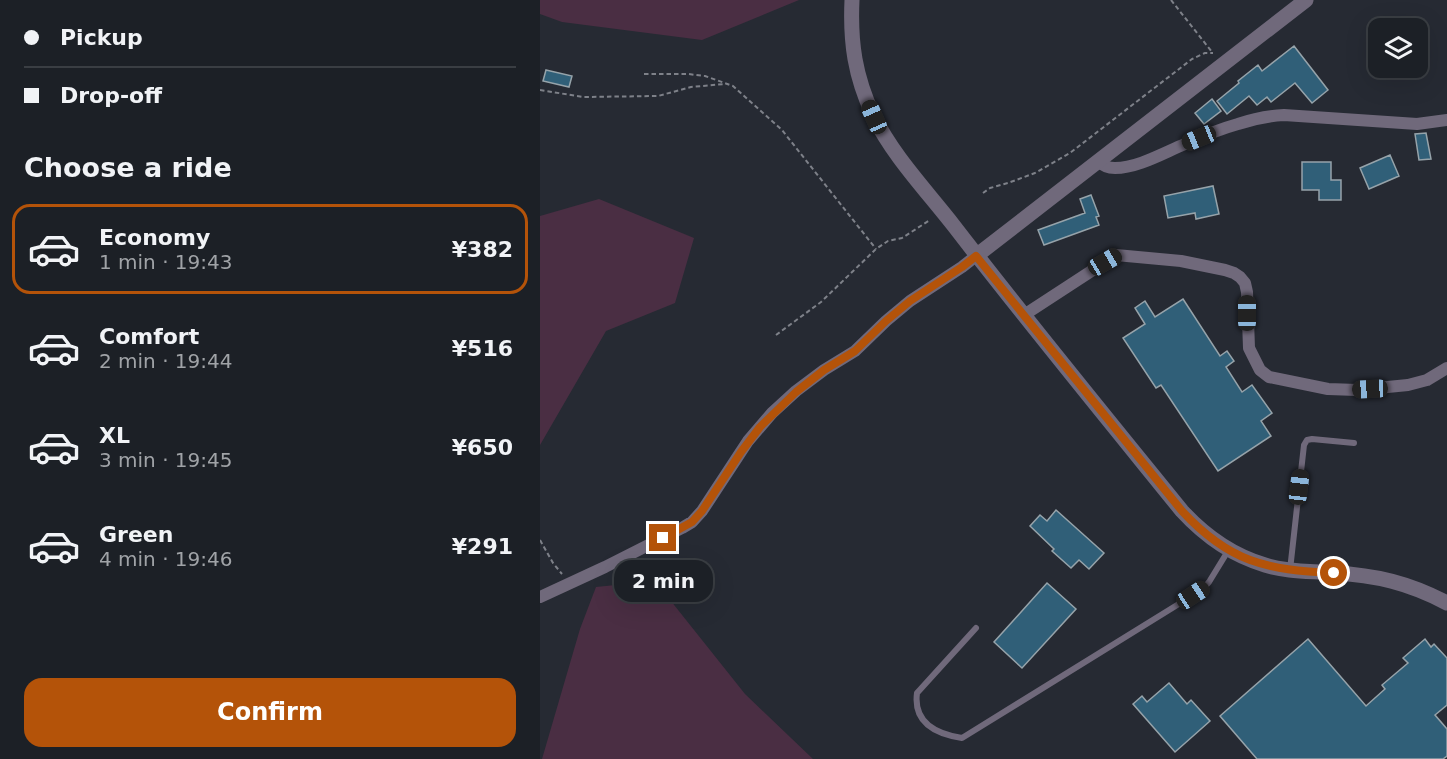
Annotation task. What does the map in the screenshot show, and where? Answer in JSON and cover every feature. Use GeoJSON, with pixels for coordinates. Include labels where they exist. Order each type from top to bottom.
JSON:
{"type":"FeatureCollection","features":[{"type":"Feature","properties":{"kind":"street"},"geometry":{"type":"LineString","coordinates":[[852,0],[851,37],[864,96],[889,143],[976,256],[1182,511],[1205,534],[1229,551],[1266,566],[1388,579],[1420,590],[1447,603]]}},
{"type":"Feature","properties":{"kind":"street"},"geometry":{"type":"LineString","coordinates":[[540,597],[692,522],[702,511],[748,441],[772,413],[796,392],[824,370],[855,351],[910,301],[962,267],[1306,0]]}},
{"type":"Feature","properties":{"kind":"street"},"geometry":{"type":"LineString","coordinates":[[1098,161],[1106,167],[1124,167],[1151,159],[1239,123],[1268,116],[1417,124],[1447,120]]}},
{"type":"Feature","properties":{"kind":"street"},"geometry":{"type":"LineString","coordinates":[[1024,315],[1116,255],[1181,261],[1225,270],[1240,277],[1247,292],[1249,348],[1260,370],[1269,377],[1328,389],[1357,390],[1408,385],[1427,380],[1447,368]]}},
{"type":"Feature","properties":{"kind":"lane"},"geometry":{"type":"LineString","coordinates":[[1290,570],[1304,445],[1307,440],[1312,439],[1354,443]]}},
{"type":"Feature","properties":{"kind":"lane"},"geometry":{"type":"LineString","coordinates":[[975,628],[918,693],[916,705],[921,716],[929,726],[944,735],[962,738],[1198,592],[1209,582],[1229,551]]}},
{"type":"Feature","properties":{"kind":"path"},"geometry":{"type":"LineString","coordinates":[[1171,0],[1223,66]]}},
{"type":"Feature","properties":{"kind":"path"},"geometry":{"type":"LineString","coordinates":[[982,193],[990,188],[1035,173],[1070,153],[1192,59],[1205,53],[1213,53]]}},
{"type":"Feature","properties":{"kind":"path"},"geometry":{"type":"LineString","coordinates":[[644,74],[705,76],[733,86],[782,130],[876,249]]}},
{"type":"Feature","properties":{"kind":"path"},"geometry":{"type":"LineString","coordinates":[[540,90],[582,97],[658,96],[691,87],[728,84]]}},
{"type":"Feature","properties":{"kind":"path"},"geometry":{"type":"LineString","coordinates":[[776,335],[821,302],[876,249],[888,241],[902,238],[943,212]]}},
{"type":"Feature","properties":{"kind":"path"},"geometry":{"type":"LineString","coordinates":[[540,540],[553,563],[569,583]]}},
{"type":"Feature","properties":{"kind":"shaded area"},"geometry":{"type":"Polygon","coordinates":[[[540,0],[799,0],[702,40],[562,22],[540,14],[540,0]]]}},
{"type":"Feature","properties":{"kind":"shaded area"},"geometry":{"type":"Polygon","coordinates":[[[599,199],[694,238],[675,303],[606,331],[540,445],[540,216],[599,199]]]}},
{"type":"Feature","properties":{"kind":"shaded area"},"geometry":{"type":"Polygon","coordinates":[[[655,581],[745,694],[813,759],[542,759],[580,629],[596,587],[655,581]]]}},
{"type":"Feature","properties":{"kind":"building"},"geometry":{"type":"Polygon","coordinates":[[[1294,46],[1328,90],[1312,103],[1295,83],[1271,102],[1267,97],[1257,105],[1249,96],[1227,114],[1217,101],[1258,65],[1262,71],[1294,46]]]}},
{"type":"Feature","properties":{"kind":"building"},"geometry":{"type":"Polygon","coordinates":[[[546,70],[572,76],[569,87],[543,81],[546,70]]]}},
{"type":"Feature","properties":{"kind":"building"},"geometry":{"type":"Polygon","coordinates":[[[1212,99],[1221,111],[1204,124],[1195,113],[1212,99]]]}},
{"type":"Feature","properties":{"kind":"building"},"geometry":{"type":"Polygon","coordinates":[[[1426,133],[1431,159],[1419,160],[1415,134],[1426,133]]]}},
{"type":"Feature","properties":{"kind":"building"},"geometry":{"type":"Polygon","coordinates":[[[1390,155],[1399,176],[1369,189],[1360,168],[1390,155]]]}},
{"type":"Feature","properties":{"kind":"building"},"geometry":{"type":"Polygon","coordinates":[[[1302,162],[1331,162],[1331,180],[1341,180],[1341,200],[1319,200],[1319,190],[1302,190],[1302,162]]]}},
{"type":"Feature","properties":{"kind":"building"},"geometry":{"type":"Polygon","coordinates":[[[1213,186],[1219,214],[1196,219],[1195,213],[1168,218],[1164,196],[1213,186]]]}},
{"type":"Feature","properties":{"kind":"building"},"geometry":{"type":"Polygon","coordinates":[[[1091,195],[1099,216],[1096,217],[1099,225],[1044,245],[1038,230],[1085,213],[1080,199],[1091,195]]]}},
{"type":"Feature","properties":{"kind":"building"},"geometry":{"type":"Polygon","coordinates":[[[1183,299],[1220,356],[1227,351],[1234,361],[1226,367],[1242,392],[1252,385],[1272,413],[1261,421],[1271,436],[1218,471],[1161,385],[1156,388],[1123,338],[1145,324],[1135,308],[1145,301],[1155,317],[1183,299]]]}},
{"type":"Feature","properties":{"kind":"building"},"geometry":{"type":"Polygon","coordinates":[[[1056,510],[1104,553],[1089,569],[1079,560],[1071,568],[1030,526],[1040,515],[1047,521],[1056,510]]]}},
{"type":"Feature","properties":{"kind":"building"},"geometry":{"type":"Polygon","coordinates":[[[1047,583],[1076,609],[1022,668],[994,642],[1047,583]]]}},
{"type":"Feature","properties":{"kind":"building"},"geometry":{"type":"Polygon","coordinates":[[[1308,639],[1366,706],[1385,689],[1382,685],[1408,663],[1403,658],[1425,639],[1431,647],[1434,644],[1447,658],[1447,705],[1435,715],[1447,729],[1447,756],[1443,759],[1257,759],[1220,716],[1308,639]]]}},
{"type":"Feature","properties":{"kind":"building"},"geometry":{"type":"Polygon","coordinates":[[[1169,683],[1187,704],[1191,700],[1210,721],[1175,752],[1133,704],[1142,696],[1147,702],[1169,683]]]}},
{"type":"Feature","properties":{"kind":"route"},"geometry":{"type":"LineString","coordinates":[[663,538],[692,522],[702,511],[741,452],[772,413],[824,370],[855,351],[910,301],[976,256],[1182,511],[1205,534],[1229,551],[1266,566],[1334,573]]}}]}
